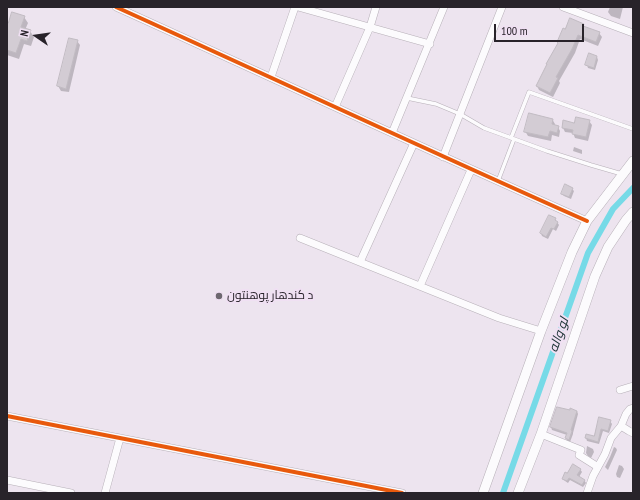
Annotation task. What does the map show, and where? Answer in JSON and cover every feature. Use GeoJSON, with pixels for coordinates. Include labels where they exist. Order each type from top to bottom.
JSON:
{"type":"FeatureCollection","features":[{"type":"Feature","properties":{"kind":"street"},"geometry":{"type":"LineString","coordinates":[[116,7],[133,11],[471,170],[587,221]]}},
{"type":"Feature","properties":{"kind":"street"},"geometry":{"type":"LineString","coordinates":[[271,77],[297,7],[430,44]]}},
{"type":"Feature","properties":{"kind":"street"},"geometry":{"type":"LineString","coordinates":[[335,107],[370,27],[376,7]]}},
{"type":"Feature","properties":{"kind":"street"},"geometry":{"type":"LineString","coordinates":[[392,133],[444,7]]}},
{"type":"Feature","properties":{"kind":"street"},"geometry":{"type":"LineString","coordinates":[[443,157],[502,7]]}},
{"type":"Feature","properties":{"kind":"street"},"geometry":{"type":"LineString","coordinates":[[563,7],[633,33]]}},
{"type":"Feature","properties":{"kind":"street"},"geometry":{"type":"LineString","coordinates":[[360,262],[414,143]]}},
{"type":"Feature","properties":{"kind":"street"},"geometry":{"type":"LineString","coordinates":[[483,493],[541,331],[572,252],[587,221],[633,161]]}},
{"type":"Feature","properties":{"kind":"street"},"geometry":{"type":"LineString","coordinates":[[420,286],[471,170]]}},
{"type":"Feature","properties":{"kind":"street"},"geometry":{"type":"LineString","coordinates":[[518,493],[541,434],[595,276],[608,248],[633,212]]}},
{"type":"Feature","properties":{"kind":"street"},"geometry":{"type":"LineString","coordinates":[[300,238],[499,318],[541,331]]}},
{"type":"Feature","properties":{"kind":"street"},"geometry":{"type":"LineString","coordinates":[[620,390],[633,386]]}},
{"type":"Feature","properties":{"kind":"street"},"geometry":{"type":"LineString","coordinates":[[588,493],[593,476],[605,454],[611,438],[620,426],[626,414],[633,408]]}},
{"type":"Feature","properties":{"kind":"street"},"geometry":{"type":"LineString","coordinates":[[7,416],[402,493]]}},
{"type":"Feature","properties":{"kind":"street"},"geometry":{"type":"LineString","coordinates":[[620,426],[629,430],[633,434]]}},
{"type":"Feature","properties":{"kind":"street"},"geometry":{"type":"LineString","coordinates":[[541,434],[581,450],[579,455],[598,467]]}},
{"type":"Feature","properties":{"kind":"street"},"geometry":{"type":"LineString","coordinates":[[105,493],[120,438]]}},
{"type":"Feature","properties":{"kind":"street"},"geometry":{"type":"LineString","coordinates":[[7,480],[71,493]]}},
{"type":"Feature","properties":{"kind":"lane"},"geometry":{"type":"LineString","coordinates":[[497,182],[528,92],[633,129]]}},
{"type":"Feature","properties":{"kind":"lane"},"geometry":{"type":"LineString","coordinates":[[407,98],[436,104],[460,114],[484,128],[569,158],[623,174]]}},
{"type":"Feature","properties":{"kind":"building"},"geometry":{"type":"Polygon","coordinates":[[[12,12],[25,16],[21,27],[31,30],[27,41],[21,39],[16,53],[7,50],[7,23],[12,12]]]}},
{"type":"Feature","properties":{"kind":"building"},"geometry":{"type":"Polygon","coordinates":[[[570,18],[584,24],[583,26],[600,32],[596,42],[578,35],[556,77],[558,78],[550,93],[536,86],[558,43],[557,42],[563,28],[565,29],[570,18]]]}},
{"type":"Feature","properties":{"kind":"building"},"geometry":{"type":"Polygon","coordinates":[[[69,38],[78,40],[66,89],[57,86],[69,38]]]}},
{"type":"Feature","properties":{"kind":"building"},"geometry":{"type":"Polygon","coordinates":[[[589,53],[597,56],[594,68],[585,65],[589,53]]]}},
{"type":"Feature","properties":{"kind":"building"},"geometry":{"type":"Polygon","coordinates":[[[529,113],[553,119],[552,124],[559,126],[557,133],[550,131],[548,137],[524,132],[529,113]]]}},
{"type":"Feature","properties":{"kind":"building"},"geometry":{"type":"Polygon","coordinates":[[[576,117],[590,120],[586,137],[572,134],[573,130],[562,128],[563,120],[574,123],[576,117]]]}},
{"type":"Feature","properties":{"kind":"building"},"geometry":{"type":"Polygon","coordinates":[[[565,184],[573,188],[569,197],[561,194],[565,184]]]}},
{"type":"Feature","properties":{"kind":"building"},"geometry":{"type":"Polygon","coordinates":[[[549,215],[556,218],[555,220],[558,222],[554,229],[551,228],[546,237],[540,233],[549,215]]]}},
{"type":"Feature","properties":{"kind":"building"},"geometry":{"type":"Polygon","coordinates":[[[557,407],[570,410],[570,408],[577,411],[569,440],[565,438],[567,433],[550,427],[557,407]]]}},
{"type":"Feature","properties":{"kind":"building"},"geometry":{"type":"Polygon","coordinates":[[[599,417],[611,420],[608,431],[601,429],[598,442],[585,438],[586,434],[594,436],[599,417]]]}},
{"type":"Feature","properties":{"kind":"building"},"geometry":{"type":"Polygon","coordinates":[[[573,464],[581,469],[577,475],[585,480],[582,485],[569,478],[567,481],[562,479],[565,472],[567,473],[573,464]]]}},
{"type":"Feature","properties":{"kind":"waterway","name":"لو واله"},"geometry":{"type":"LineString","coordinates":[[503,493],[588,253],[613,209],[633,188]]}},
{"type":"Feature","properties":{"kind":"cycle path"},"geometry":{"type":"LineString","coordinates":[[116,7],[587,221]]}},
{"type":"Feature","properties":{"kind":"cycle path"},"geometry":{"type":"LineString","coordinates":[[7,416],[402,493]]}},
{"type":"Feature","properties":{"kind":"place","name":"د کندهار پوهنتون"},"geometry":{"type":"Point","coordinates":[219,296]}}]}
